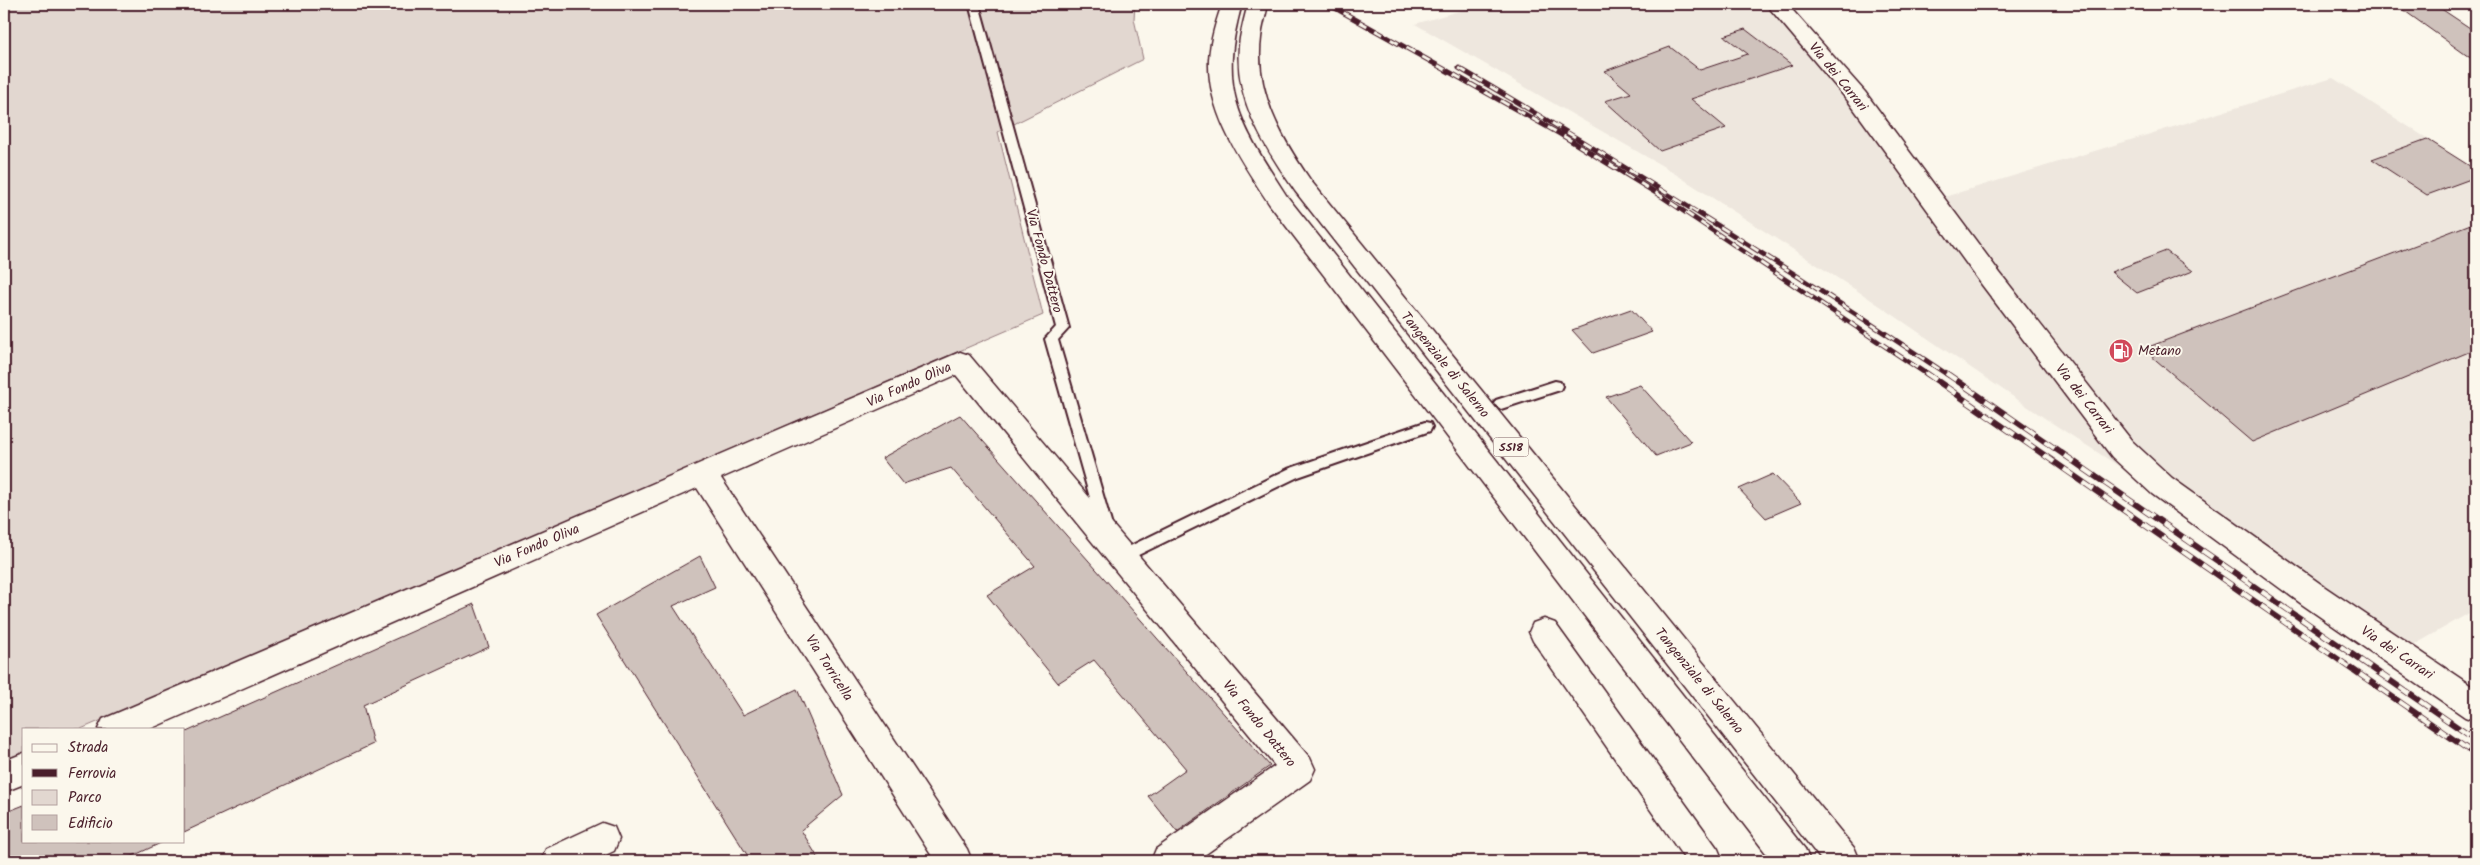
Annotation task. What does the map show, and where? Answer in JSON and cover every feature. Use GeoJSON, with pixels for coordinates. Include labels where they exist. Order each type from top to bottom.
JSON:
{"type":"FeatureCollection","features":[{"type":"Feature","properties":{"kind":"main road","name":"SS18"},"geometry":{"type":"LineString","coordinates":[[1232,4],[1221,41],[1219,60],[1222,89],[1236,130],[1278,200],[1793,861]]}},
{"type":"Feature","properties":{"kind":"main road","name":"Tangenziale di Salerno"},"geometry":{"type":"LineString","coordinates":[[1258,4],[1250,40],[1251,88],[1272,141],[1294,173],[1370,271],[1843,861]]}},
{"type":"Feature","properties":{"kind":"main road","name":"Via dei Carrari"},"geometry":{"type":"LineString","coordinates":[[1776,4],[1857,98],[1991,279],[2122,449],[2162,486],[2314,596],[2476,707]]}},
{"type":"Feature","properties":{"kind":"main road","name":"Via Fondo Dattero"},"geometry":{"type":"LineString","coordinates":[[960,362],[1298,769],[1168,861]]}},
{"type":"Feature","properties":{"kind":"main road","name":"Via Fondo Oliva"},"geometry":{"type":"LineString","coordinates":[[116,728],[960,362]]}},
{"type":"Feature","properties":{"kind":"main road","name":"Via Torricella"},"geometry":{"type":"LineString","coordinates":[[703,474],[955,861]]}},
{"type":"Feature","properties":{"kind":"main road"},"geometry":{"type":"LineString","coordinates":[[1544,632],[1706,861]]}},
{"type":"Feature","properties":{"kind":"main road"},"geometry":{"type":"LineString","coordinates":[[4,777],[22,769]]}},
{"type":"Feature","properties":{"kind":"main road"},"geometry":{"type":"LineString","coordinates":[[558,861],[602,839]]}},
{"type":"Feature","properties":{"kind":"lane","name":"Via Fondo Dattero"},"geometry":{"type":"LineString","coordinates":[[974,4],[1063,328],[1051,339],[1115,549]]}},
{"type":"Feature","properties":{"kind":"lane"},"geometry":{"type":"LineString","coordinates":[[1501,404],[1555,386]]}},
{"type":"Feature","properties":{"kind":"lane"},"geometry":{"type":"LineString","coordinates":[[1115,549],[1293,473],[1425,426]]}},
{"type":"Feature","properties":{"kind":"shaded area"},"geometry":{"type":"Polygon","coordinates":[[[1482,4],[1779,4],[1941,198],[2333,78],[2476,170],[2476,609],[2404,651],[2046,419],[1867,297],[1666,168],[1415,24],[1482,4]]]}},
{"type":"Feature","properties":{"kind":"green space"},"geometry":{"type":"Polygon","coordinates":[[[4,4],[1135,4],[1134,19],[1143,59],[998,132],[1043,315],[83,728],[22,728],[22,754],[4,762],[4,4]]]}},
{"type":"Feature","properties":{"kind":"building"},"geometry":{"type":"Polygon","coordinates":[[[2395,4],[2434,4],[2476,32],[2476,62],[2395,4]]]}},
{"type":"Feature","properties":{"kind":"building"},"geometry":{"type":"Polygon","coordinates":[[[1745,29],[1792,65],[1691,99],[1726,128],[1660,151],[1605,101],[1631,93],[1605,71],[1670,47],[1700,70],[1748,54],[1724,36],[1745,29]]]}},
{"type":"Feature","properties":{"kind":"building"},"geometry":{"type":"Polygon","coordinates":[[[2427,139],[2476,170],[2476,177],[2427,195],[2372,159],[2427,139]]]}},
{"type":"Feature","properties":{"kind":"building"},"geometry":{"type":"Polygon","coordinates":[[[2476,222],[2476,349],[2252,442],[2143,349],[2476,222]]]}},
{"type":"Feature","properties":{"kind":"building"},"geometry":{"type":"Polygon","coordinates":[[[2166,251],[2193,271],[2137,293],[2111,272],[2166,251]]]}},
{"type":"Feature","properties":{"kind":"building"},"geometry":{"type":"Polygon","coordinates":[[[1631,309],[1652,332],[1593,353],[1572,330],[1631,309]]]}},
{"type":"Feature","properties":{"kind":"building"},"geometry":{"type":"Polygon","coordinates":[[[1640,385],[1691,442],[1656,456],[1606,397],[1640,385]]]}},
{"type":"Feature","properties":{"kind":"building"},"geometry":{"type":"Polygon","coordinates":[[[960,415],[1270,766],[1177,832],[1148,796],[1186,769],[1094,660],[1058,683],[987,595],[1035,566],[951,468],[903,484],[882,458],[960,415]]]}},
{"type":"Feature","properties":{"kind":"building"},"geometry":{"type":"Polygon","coordinates":[[[1773,474],[1801,503],[1766,518],[1739,489],[1773,474]]]}},
{"type":"Feature","properties":{"kind":"building"},"geometry":{"type":"Polygon","coordinates":[[[700,556],[715,587],[673,606],[743,715],[797,689],[843,795],[801,830],[820,861],[751,861],[596,615],[700,556]]]}},
{"type":"Feature","properties":{"kind":"building"},"geometry":{"type":"Polygon","coordinates":[[[474,604],[489,647],[363,705],[373,744],[185,832],[185,733],[474,604]]]}},
{"type":"Feature","properties":{"kind":"building"},"geometry":{"type":"Polygon","coordinates":[[[22,806],[22,842],[163,842],[122,861],[4,861],[4,813],[22,806]]]}},
{"type":"Feature","properties":{"kind":"railway"},"geometry":{"type":"LineString","coordinates":[[1328,4],[1560,134],[1661,196],[1928,375]]}},
{"type":"Feature","properties":{"kind":"railway"},"geometry":{"type":"LineString","coordinates":[[1459,68],[1706,218],[1948,375]]}},
{"type":"Feature","properties":{"kind":"railway"},"geometry":{"type":"LineString","coordinates":[[1926,373],[2476,755]]}},
{"type":"Feature","properties":{"kind":"railway"},"geometry":{"type":"LineString","coordinates":[[1946,373],[2476,740]]}},
{"type":"Feature","properties":{"kind":"place","name":"Metano"},"geometry":{"type":"Point","coordinates":[2121,351]}}]}
